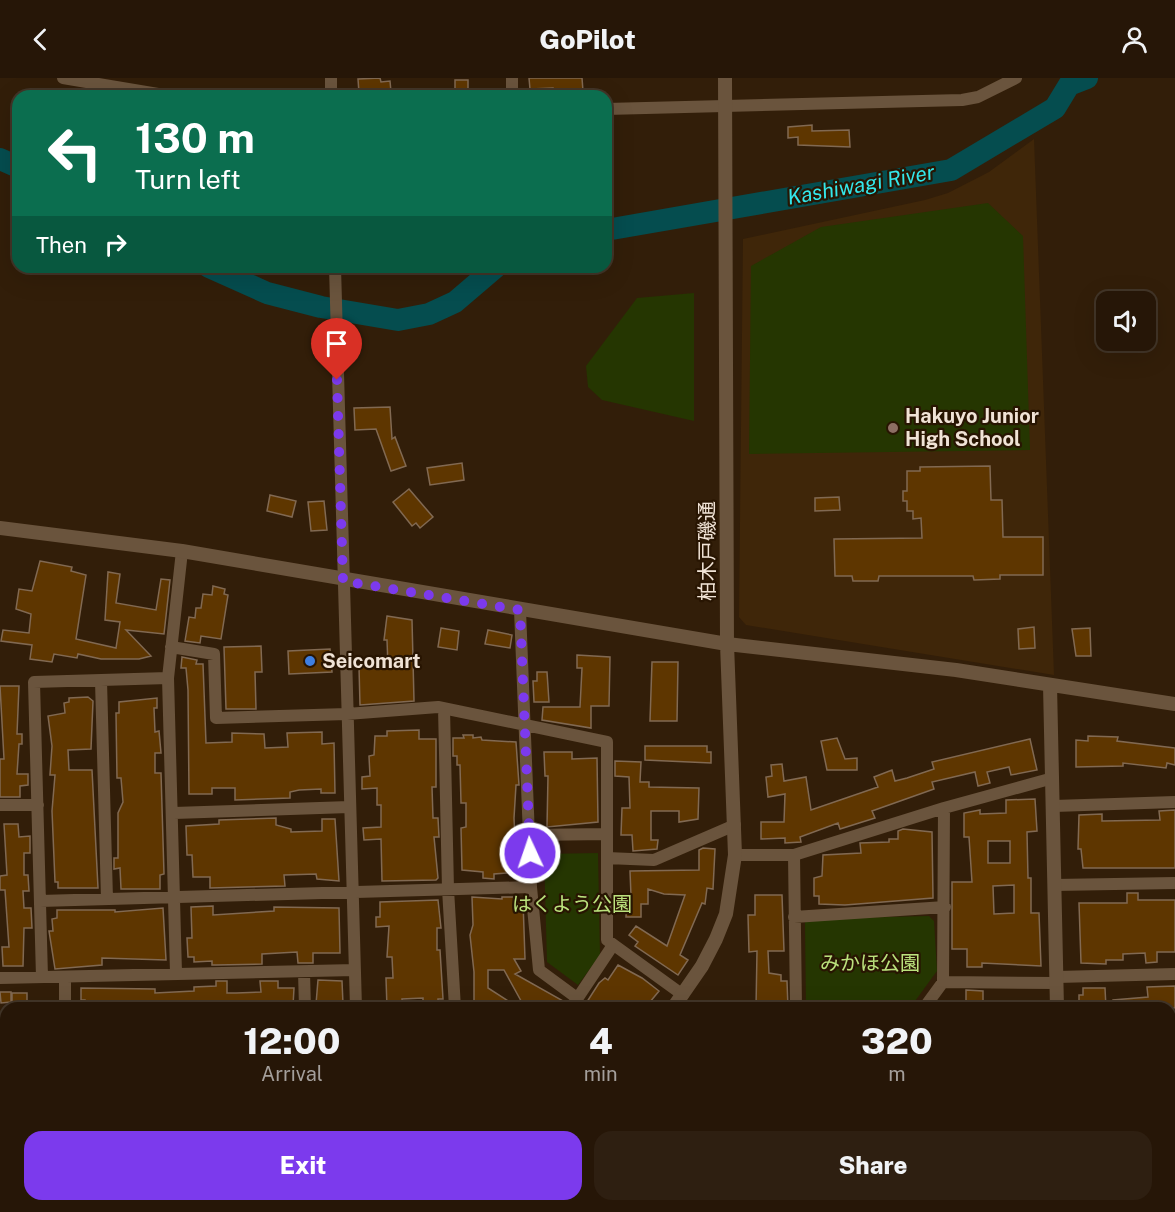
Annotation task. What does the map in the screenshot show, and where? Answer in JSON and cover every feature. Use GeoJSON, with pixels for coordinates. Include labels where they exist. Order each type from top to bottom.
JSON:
{"type":"FeatureCollection","features":[{"type":"Feature","properties":{"kind":"street"},"geometry":{"type":"LineString","coordinates":[[63,78],[134,90]]}},
{"type":"Feature","properties":{"kind":"street","name":"柏木戸磯通"},"geometry":{"type":"LineString","coordinates":[[678,1002],[702,966],[726,914],[735,855],[727,644],[725,78]]}},
{"type":"Feature","properties":{"kind":"street"},"geometry":{"type":"LineString","coordinates":[[612,110],[962,100],[978,97],[1016,78]]}},
{"type":"Feature","properties":{"kind":"street"},"geometry":{"type":"LineString","coordinates":[[335,273],[356,1002]]}},
{"type":"Feature","properties":{"kind":"street"},"geometry":{"type":"LineString","coordinates":[[0,528],[182,551],[343,581],[727,644],[956,670],[1175,704]]}},
{"type":"Feature","properties":{"kind":"street"},"geometry":{"type":"LineString","coordinates":[[176,973],[174,813],[168,678],[182,551]]}},
{"type":"Feature","properties":{"kind":"street"},"geometry":{"type":"LineString","coordinates":[[520,610],[531,887],[539,970],[573,1002]]}},
{"type":"Feature","properties":{"kind":"street"},"geometry":{"type":"LineString","coordinates":[[171,647],[214,654],[216,718],[444,708],[607,742],[607,940],[683,995]]}},
{"type":"Feature","properties":{"kind":"street"},"geometry":{"type":"LineString","coordinates":[[42,977],[34,682],[168,678]]}},
{"type":"Feature","properties":{"kind":"street"},"geometry":{"type":"LineString","coordinates":[[101,681],[107,899]]}},
{"type":"Feature","properties":{"kind":"street"},"geometry":{"type":"LineString","coordinates":[[1050,685],[1057,1002]]}},
{"type":"Feature","properties":{"kind":"street"},"geometry":{"type":"LineString","coordinates":[[444,708],[448,889],[455,1002]]}},
{"type":"Feature","properties":{"kind":"street"},"geometry":{"type":"LineString","coordinates":[[735,855],[794,855],[944,808],[1053,778]]}},
{"type":"Feature","properties":{"kind":"street"},"geometry":{"type":"LineString","coordinates":[[1054,806],[1175,802]]}},
{"type":"Feature","properties":{"kind":"street"},"geometry":{"type":"LineString","coordinates":[[0,805],[38,805]]}},
{"type":"Feature","properties":{"kind":"street"},"geometry":{"type":"LineString","coordinates":[[174,813],[349,807]]}},
{"type":"Feature","properties":{"kind":"street"},"geometry":{"type":"LineString","coordinates":[[928,1002],[943,982],[944,808]]}},
{"type":"Feature","properties":{"kind":"street"},"geometry":{"type":"LineString","coordinates":[[607,858],[654,860],[735,825]]}},
{"type":"Feature","properties":{"kind":"street"},"geometry":{"type":"LineString","coordinates":[[529,835],[607,834]]}},
{"type":"Feature","properties":{"kind":"street"},"geometry":{"type":"LineString","coordinates":[[794,855],[796,1002]]}},
{"type":"Feature","properties":{"kind":"street"},"geometry":{"type":"LineString","coordinates":[[1054,885],[1175,883]]}},
{"type":"Feature","properties":{"kind":"street"},"geometry":{"type":"LineString","coordinates":[[40,901],[174,899],[531,887]]}},
{"type":"Feature","properties":{"kind":"street"},"geometry":{"type":"LineString","coordinates":[[794,917],[945,907]]}},
{"type":"Feature","properties":{"kind":"street"},"geometry":{"type":"LineString","coordinates":[[575,1002],[614,945]]}},
{"type":"Feature","properties":{"kind":"street"},"geometry":{"type":"LineString","coordinates":[[0,978],[355,970]]}},
{"type":"Feature","properties":{"kind":"street"},"geometry":{"type":"LineString","coordinates":[[304,972],[305,1002]]}},
{"type":"Feature","properties":{"kind":"street"},"geometry":{"type":"LineString","coordinates":[[943,982],[1057,980],[1175,974]]}},
{"type":"Feature","properties":{"kind":"street"},"geometry":{"type":"LineString","coordinates":[[65,978],[65,1002]]}},
{"type":"Feature","properties":{"kind":"shaded area","name":"Hakuyo Junior High School"},"geometry":{"type":"Polygon","coordinates":[[[1034,139],[1054,675],[746,625],[739,617],[743,239],[948,193],[989,172],[1034,139]]]}},
{"type":"Feature","properties":{"kind":"green space"},"geometry":{"type":"Polygon","coordinates":[[[988,203],[1023,236],[1030,450],[749,454],[751,266],[821,227],[988,203]]]}},
{"type":"Feature","properties":{"kind":"green space"},"geometry":{"type":"Polygon","coordinates":[[[694,293],[694,421],[602,400],[588,387],[586,366],[637,298],[694,293]]]}},
{"type":"Feature","properties":{"kind":"green space","name":"はくよう公園"},"geometry":{"type":"Polygon","coordinates":[[[598,853],[600,955],[578,985],[547,962],[544,854],[598,853]]]}},
{"type":"Feature","properties":{"kind":"green space","name":"みかほ公園"},"geometry":{"type":"Polygon","coordinates":[[[929,916],[934,921],[937,971],[914,1002],[806,1002],[805,923],[807,919],[929,916]]]}},
{"type":"Feature","properties":{"kind":"building"},"geometry":{"type":"Polygon","coordinates":[[[380,78],[381,82],[390,81],[391,90],[359,90],[358,79],[380,78]]]}},
{"type":"Feature","properties":{"kind":"building"},"geometry":{"type":"Polygon","coordinates":[[[529,78],[582,78],[583,90],[530,89],[529,78]]]}},
{"type":"Feature","properties":{"kind":"building"},"geometry":{"type":"Polygon","coordinates":[[[455,80],[468,80],[468,90],[455,90],[455,80]]]}},
{"type":"Feature","properties":{"kind":"building"},"geometry":{"type":"Polygon","coordinates":[[[812,125],[812,131],[849,130],[850,147],[798,145],[798,137],[788,138],[788,127],[812,125]]]}},
{"type":"Feature","properties":{"kind":"building"},"geometry":{"type":"Polygon","coordinates":[[[390,407],[392,439],[395,437],[406,466],[391,471],[376,429],[355,430],[354,408],[390,407]]]}},
{"type":"Feature","properties":{"kind":"building"},"geometry":{"type":"Polygon","coordinates":[[[462,463],[464,480],[430,485],[427,468],[462,463]]]}},
{"type":"Feature","properties":{"kind":"building"},"geometry":{"type":"Polygon","coordinates":[[[990,466],[991,500],[1002,500],[1003,537],[1043,537],[1043,575],[1000,575],[1000,579],[974,580],[973,576],[879,576],[878,581],[853,581],[852,576],[835,576],[834,539],[922,538],[921,518],[913,519],[913,511],[907,511],[907,501],[903,501],[903,491],[907,491],[907,471],[920,471],[920,467],[990,466]]]}},
{"type":"Feature","properties":{"kind":"building"},"geometry":{"type":"Polygon","coordinates":[[[409,489],[433,517],[420,528],[416,523],[412,526],[393,502],[409,489]]]}},
{"type":"Feature","properties":{"kind":"building"},"geometry":{"type":"Polygon","coordinates":[[[270,495],[296,501],[292,517],[267,511],[270,495]]]}},
{"type":"Feature","properties":{"kind":"building"},"geometry":{"type":"Polygon","coordinates":[[[839,497],[840,510],[815,511],[815,498],[839,497]]]}},
{"type":"Feature","properties":{"kind":"building"},"geometry":{"type":"Polygon","coordinates":[[[324,501],[327,530],[311,531],[308,502],[324,501]]]}},
{"type":"Feature","properties":{"kind":"building"},"geometry":{"type":"Polygon","coordinates":[[[40,561],[72,567],[71,571],[86,575],[76,639],[116,648],[120,622],[105,620],[108,572],[120,574],[116,603],[156,610],[161,579],[170,580],[164,634],[126,630],[151,656],[139,659],[101,659],[78,654],[77,658],[54,654],[52,662],[30,659],[32,645],[1,641],[3,630],[29,633],[31,614],[16,609],[19,589],[32,591],[40,561]]]}},
{"type":"Feature","properties":{"kind":"building"},"geometry":{"type":"Polygon","coordinates":[[[213,586],[225,589],[224,594],[228,595],[221,639],[201,636],[200,643],[185,641],[189,617],[195,618],[196,608],[201,608],[203,594],[212,595],[213,586]]]}},
{"type":"Feature","properties":{"kind":"building"},"geometry":{"type":"Polygon","coordinates":[[[387,616],[412,620],[414,701],[360,705],[359,667],[388,666],[387,640],[384,640],[387,616]]]}},
{"type":"Feature","properties":{"kind":"building"},"geometry":{"type":"Polygon","coordinates":[[[1034,627],[1035,648],[1019,649],[1018,629],[1034,627]]]}},
{"type":"Feature","properties":{"kind":"building"},"geometry":{"type":"Polygon","coordinates":[[[441,628],[459,631],[457,650],[438,647],[441,628]]]}},
{"type":"Feature","properties":{"kind":"building"},"geometry":{"type":"Polygon","coordinates":[[[1090,628],[1091,656],[1076,656],[1072,629],[1090,628]]]}},
{"type":"Feature","properties":{"kind":"building"},"geometry":{"type":"Polygon","coordinates":[[[488,630],[512,635],[510,648],[485,644],[488,630]]]}},
{"type":"Feature","properties":{"kind":"building"},"geometry":{"type":"Polygon","coordinates":[[[261,646],[262,672],[255,672],[256,709],[226,709],[224,647],[261,646]]]}},
{"type":"Feature","properties":{"kind":"building","name":"Seicomart"},"geometry":{"type":"Polygon","coordinates":[[[330,649],[332,672],[289,674],[288,651],[330,649]]]}},
{"type":"Feature","properties":{"kind":"building"},"geometry":{"type":"Polygon","coordinates":[[[577,655],[610,657],[609,706],[591,706],[591,728],[542,720],[543,707],[580,707],[582,668],[577,668],[577,655]]]}},
{"type":"Feature","properties":{"kind":"building"},"geometry":{"type":"Polygon","coordinates":[[[182,657],[197,660],[196,664],[203,664],[206,743],[232,742],[232,733],[264,734],[265,748],[288,747],[287,733],[322,732],[322,744],[334,743],[335,793],[321,793],[321,789],[299,790],[290,792],[290,798],[235,800],[235,788],[212,788],[212,794],[189,794],[188,690],[186,668],[181,668],[182,657]]]}},
{"type":"Feature","properties":{"kind":"building"},"geometry":{"type":"Polygon","coordinates":[[[652,662],[678,662],[677,721],[650,721],[652,662]]]}},
{"type":"Feature","properties":{"kind":"building"},"geometry":{"type":"Polygon","coordinates":[[[537,672],[547,672],[549,702],[534,702],[533,681],[537,681],[537,672]]]}},
{"type":"Feature","properties":{"kind":"building"},"geometry":{"type":"Polygon","coordinates":[[[0,686],[19,686],[17,734],[22,734],[22,744],[19,744],[17,774],[28,774],[28,785],[20,786],[20,797],[0,797],[0,759],[4,759],[0,686]]]}},
{"type":"Feature","properties":{"kind":"building"},"geometry":{"type":"Polygon","coordinates":[[[88,697],[93,701],[91,749],[68,750],[69,770],[92,770],[98,888],[58,888],[58,882],[55,882],[52,811],[55,775],[50,775],[52,746],[48,716],[65,713],[64,703],[69,702],[69,698],[88,697]]]}},
{"type":"Feature","properties":{"kind":"building"},"geometry":{"type":"Polygon","coordinates":[[[157,698],[157,708],[154,708],[155,732],[159,731],[161,753],[155,753],[155,773],[161,773],[164,874],[160,875],[160,889],[121,889],[120,868],[114,869],[114,858],[118,858],[118,813],[123,802],[121,778],[117,778],[116,713],[119,713],[119,702],[157,698]]]}},
{"type":"Feature","properties":{"kind":"building"},"geometry":{"type":"Polygon","coordinates":[[[419,730],[419,739],[436,739],[436,787],[432,787],[433,818],[438,818],[439,837],[434,837],[438,878],[436,880],[382,881],[381,839],[364,840],[363,828],[381,827],[381,805],[377,805],[377,788],[362,789],[362,777],[370,776],[369,756],[374,755],[375,736],[387,736],[387,731],[419,730]]]}},
{"type":"Feature","properties":{"kind":"building"},"geometry":{"type":"Polygon","coordinates":[[[463,735],[473,735],[473,738],[481,737],[482,740],[516,742],[519,785],[516,785],[514,818],[515,840],[520,840],[521,867],[518,867],[518,872],[494,874],[494,879],[483,878],[483,872],[462,870],[461,828],[466,827],[466,803],[461,803],[460,765],[457,765],[457,756],[453,756],[453,738],[464,738],[463,735]]]}},
{"type":"Feature","properties":{"kind":"building"},"geometry":{"type":"Polygon","coordinates":[[[1088,736],[1118,737],[1117,741],[1175,748],[1175,765],[1167,763],[1166,768],[1123,763],[1123,766],[1076,767],[1076,740],[1088,741],[1088,736]]]}},
{"type":"Feature","properties":{"kind":"building"},"geometry":{"type":"Polygon","coordinates":[[[837,738],[845,759],[857,758],[857,770],[827,770],[821,741],[837,738]]]}},
{"type":"Feature","properties":{"kind":"building"},"geometry":{"type":"Polygon","coordinates":[[[1030,739],[1037,770],[1011,775],[1009,767],[987,772],[990,783],[978,786],[975,772],[932,782],[934,789],[872,811],[875,818],[840,829],[838,823],[800,837],[801,842],[785,843],[785,838],[761,839],[761,822],[784,822],[785,794],[768,797],[766,777],[772,776],[771,765],[782,764],[784,781],[806,777],[811,810],[878,787],[874,777],[892,770],[895,781],[934,769],[932,762],[1030,739]]]}},
{"type":"Feature","properties":{"kind":"building"},"geometry":{"type":"Polygon","coordinates":[[[645,746],[707,746],[707,752],[711,752],[711,763],[645,760],[645,746]]]}},
{"type":"Feature","properties":{"kind":"building"},"geometry":{"type":"Polygon","coordinates":[[[544,752],[572,752],[572,759],[597,758],[598,822],[547,827],[548,776],[545,776],[544,752]]]}},
{"type":"Feature","properties":{"kind":"building"},"geometry":{"type":"Polygon","coordinates":[[[615,761],[641,762],[640,782],[649,782],[649,787],[699,788],[698,819],[679,822],[679,811],[651,811],[651,840],[658,840],[657,849],[633,851],[632,835],[621,835],[622,808],[630,808],[629,777],[615,776],[615,761]]]}},
{"type":"Feature","properties":{"kind":"building"},"geometry":{"type":"Polygon","coordinates":[[[1035,799],[1037,831],[1027,832],[1028,878],[1031,878],[1031,913],[1039,913],[1041,966],[982,963],[982,967],[967,967],[967,949],[952,949],[952,882],[972,882],[969,837],[964,837],[964,813],[980,810],[980,814],[1006,813],[1006,800],[1035,799]],[[988,841],[988,863],[1010,863],[1010,841],[988,841]],[[1014,885],[993,886],[994,914],[1014,913],[1014,885]]]}},
{"type":"Feature","properties":{"kind":"building"},"geometry":{"type":"Polygon","coordinates":[[[1175,810],[1175,868],[1083,868],[1081,849],[1078,849],[1079,815],[1102,814],[1102,821],[1160,820],[1159,811],[1175,810]]]}},
{"type":"Feature","properties":{"kind":"building"},"geometry":{"type":"Polygon","coordinates":[[[276,818],[276,825],[291,829],[291,832],[322,831],[322,819],[335,819],[339,881],[317,879],[316,874],[284,875],[285,886],[210,888],[210,877],[193,877],[192,855],[187,855],[186,826],[219,824],[219,820],[276,818]]]}},
{"type":"Feature","properties":{"kind":"building"},"geometry":{"type":"Polygon","coordinates":[[[4,824],[18,824],[19,837],[30,836],[30,853],[24,853],[24,875],[28,875],[29,891],[23,891],[24,908],[31,908],[32,928],[24,928],[23,966],[3,966],[2,947],[9,947],[5,890],[0,890],[0,876],[7,875],[4,824]]]}},
{"type":"Feature","properties":{"kind":"building"},"geometry":{"type":"Polygon","coordinates":[[[903,829],[932,832],[933,898],[845,905],[819,904],[819,896],[814,896],[814,878],[822,876],[823,855],[861,853],[860,843],[889,842],[889,839],[898,839],[898,831],[903,829]]]}},
{"type":"Feature","properties":{"kind":"building"},"geometry":{"type":"Polygon","coordinates":[[[715,849],[713,889],[707,888],[705,904],[702,903],[680,955],[688,960],[678,975],[635,946],[638,942],[629,935],[636,926],[667,946],[685,895],[664,894],[648,889],[648,904],[641,904],[641,917],[626,917],[627,896],[631,896],[630,871],[699,870],[699,850],[715,849]]]}},
{"type":"Feature","properties":{"kind":"building"},"geometry":{"type":"Polygon","coordinates":[[[1127,893],[1138,893],[1138,900],[1175,900],[1175,952],[1157,952],[1157,962],[1146,963],[1145,953],[1123,954],[1123,960],[1106,960],[1106,964],[1081,963],[1079,903],[1127,903],[1127,893]]]}},
{"type":"Feature","properties":{"kind":"building"},"geometry":{"type":"Polygon","coordinates":[[[755,895],[782,895],[784,951],[768,951],[769,973],[781,975],[781,981],[787,981],[788,1002],[756,1002],[757,951],[749,952],[748,915],[755,915],[755,895]]]}},
{"type":"Feature","properties":{"kind":"building"},"geometry":{"type":"Polygon","coordinates":[[[472,897],[502,899],[502,897],[518,897],[518,901],[523,901],[525,959],[514,959],[521,971],[515,974],[565,1002],[522,1002],[504,970],[488,970],[488,988],[510,1002],[474,1002],[470,935],[473,925],[472,897]]]}},
{"type":"Feature","properties":{"kind":"building"},"geometry":{"type":"Polygon","coordinates":[[[438,900],[441,928],[437,928],[437,950],[440,950],[443,999],[438,999],[438,1002],[423,1002],[423,998],[387,1002],[386,978],[393,978],[392,957],[387,957],[389,926],[376,927],[376,917],[380,917],[380,902],[438,900]]]}},
{"type":"Feature","properties":{"kind":"building"},"geometry":{"type":"Polygon","coordinates":[[[213,906],[213,915],[274,911],[274,907],[339,908],[340,953],[313,953],[313,963],[298,963],[297,952],[262,954],[262,964],[212,965],[212,961],[194,962],[194,957],[188,957],[187,938],[192,938],[191,907],[213,906]]]}},
{"type":"Feature","properties":{"kind":"building"},"geometry":{"type":"Polygon","coordinates":[[[163,908],[166,960],[102,958],[102,965],[55,969],[49,931],[53,931],[52,919],[57,918],[57,910],[115,910],[115,912],[163,908]]]}},
{"type":"Feature","properties":{"kind":"building"},"geometry":{"type":"Polygon","coordinates":[[[618,965],[642,978],[659,991],[650,1002],[587,1002],[599,983],[605,978],[608,980],[618,965]]]}},
{"type":"Feature","properties":{"kind":"building"},"geometry":{"type":"Polygon","coordinates":[[[318,980],[342,981],[343,1002],[316,1002],[318,980]]]}},
{"type":"Feature","properties":{"kind":"building"},"geometry":{"type":"Polygon","coordinates":[[[216,981],[227,981],[227,993],[261,992],[260,981],[278,981],[278,988],[294,988],[293,1002],[85,1002],[81,1000],[81,988],[155,989],[155,993],[194,991],[194,987],[216,986],[216,981]]]}},
{"type":"Feature","properties":{"kind":"building"},"geometry":{"type":"Polygon","coordinates":[[[1175,986],[1175,1002],[1113,1002],[1113,1000],[1148,997],[1147,987],[1175,986]]]}},
{"type":"Feature","properties":{"kind":"building"},"geometry":{"type":"Polygon","coordinates":[[[1083,988],[1105,988],[1106,1002],[1079,1002],[1079,995],[1083,995],[1083,988]]]}},
{"type":"Feature","properties":{"kind":"building"},"geometry":{"type":"Polygon","coordinates":[[[966,990],[983,991],[983,1002],[966,1002],[966,990]]]}},
{"type":"Feature","properties":{"kind":"building"},"geometry":{"type":"Polygon","coordinates":[[[0,992],[11,992],[11,1002],[1,1002],[0,992]]]}},
{"type":"Feature","properties":{"kind":"building"},"geometry":{"type":"Polygon","coordinates":[[[12,993],[27,993],[27,1002],[12,1002],[12,993]]]}},
{"type":"Feature","properties":{"kind":"waterway","name":"Kashiwagi River"},"geometry":{"type":"LineString","coordinates":[[612,229],[951,170],[1055,108],[1069,85],[1087,78]]}},
{"type":"Feature","properties":{"kind":"waterway","name":"Kashiwagi River"},"geometry":{"type":"LineString","coordinates":[[0,159],[12,164]]}},
{"type":"Feature","properties":{"kind":"waterway","name":"Kashiwagi River"},"geometry":{"type":"LineString","coordinates":[[222,273],[267,293],[321,307],[398,320],[429,314],[455,302],[489,273]]}},
{"type":"Feature","properties":{"kind":"place","name":"Hakuyo Junior High School"},"geometry":{"type":"Point","coordinates":[893,428]}},
{"type":"Feature","properties":{"kind":"place","name":"Seicomart"},"geometry":{"type":"Point","coordinates":[310,661]}},
{"type":"Feature","properties":{"kind":"route"},"geometry":{"type":"LineString","coordinates":[[337,380],[343,581],[520,610],[530,853]]}}]}
